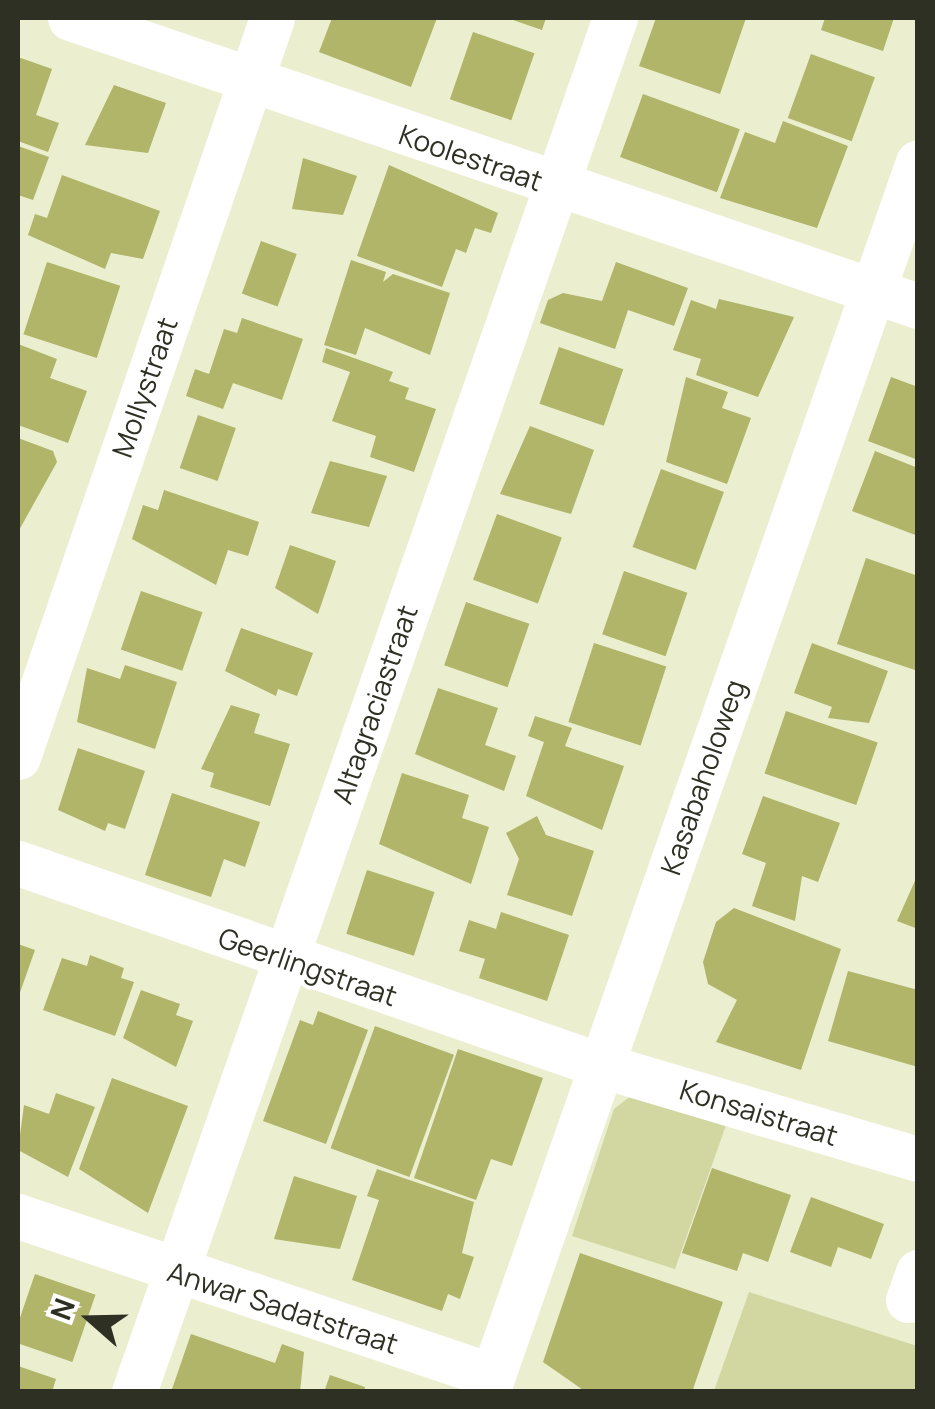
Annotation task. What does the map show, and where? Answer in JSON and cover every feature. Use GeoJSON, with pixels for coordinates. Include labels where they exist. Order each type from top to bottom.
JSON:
{"type":"FeatureCollection","features":[{"type":"Feature","properties":{"kind":"street","name":"Koolestraat"},"geometry":{"type":"LineString","coordinates":[[70,18],[554,186],[918,306]]}},
{"type":"Feature","properties":{"kind":"street","name":"Mollystraat"},"geometry":{"type":"LineString","coordinates":[[18,757],[272,18]]}},
{"type":"Feature","properties":{"kind":"street","name":"Altagraciastraat"},"geometry":{"type":"LineString","coordinates":[[134,1392],[615,18]]}},
{"type":"Feature","properties":{"kind":"street","name":"Kasabaholoweg"},"geometry":{"type":"LineString","coordinates":[[490,1384],[918,162]]}},
{"type":"Feature","properties":{"kind":"street","name":"Geerlingstraat"},"geometry":{"type":"LineString","coordinates":[[18,863],[285,960],[600,1064]]}},
{"type":"Feature","properties":{"kind":"street","name":"Konsaistraat"},"geometry":{"type":"LineString","coordinates":[[600,1064],[918,1159]]}},
{"type":"Feature","properties":{"kind":"street","name":"Anwar Sadatstraat"},"geometry":{"type":"LineString","coordinates":[[18,1216],[490,1384]]}},
{"type":"Feature","properties":{"kind":"green space"},"geometry":{"type":"Polygon","coordinates":[[[632,1095],[730,1114],[675,1269],[572,1236],[614,1109],[632,1095]]]}},
{"type":"Feature","properties":{"kind":"green space"},"geometry":{"type":"Polygon","coordinates":[[[749,1292],[917,1346],[917,1391],[714,1391],[749,1292]]]}},
{"type":"Feature","properties":{"kind":"building"},"geometry":{"type":"Polygon","coordinates":[[[332,18],[437,18],[411,87],[319,52],[332,18]]]}},
{"type":"Feature","properties":{"kind":"building"},"geometry":{"type":"Polygon","coordinates":[[[507,18],[546,18],[542,30],[507,18]]]}},
{"type":"Feature","properties":{"kind":"building"},"geometry":{"type":"Polygon","coordinates":[[[656,18],[746,18],[720,94],[639,66],[656,18]]]}},
{"type":"Feature","properties":{"kind":"building"},"geometry":{"type":"Polygon","coordinates":[[[825,18],[894,18],[883,51],[821,30],[825,18]]]}},
{"type":"Feature","properties":{"kind":"building"},"geometry":{"type":"Polygon","coordinates":[[[473,32],[534,53],[511,120],[450,99],[473,32]]]}},
{"type":"Feature","properties":{"kind":"building"},"geometry":{"type":"Polygon","coordinates":[[[811,54],[875,77],[852,141],[788,118],[811,54]]]}},
{"type":"Feature","properties":{"kind":"building"},"geometry":{"type":"Polygon","coordinates":[[[18,57],[52,69],[36,115],[59,123],[48,152],[18,141],[18,57]]]}},
{"type":"Feature","properties":{"kind":"building"},"geometry":{"type":"Polygon","coordinates":[[[114,85],[166,103],[148,153],[85,145],[114,85]]]}},
{"type":"Feature","properties":{"kind":"building"},"geometry":{"type":"Polygon","coordinates":[[[643,94],[740,129],[717,192],[620,157],[643,94]]]}},
{"type":"Feature","properties":{"kind":"building"},"geometry":{"type":"Polygon","coordinates":[[[783,121],[848,146],[817,228],[720,198],[745,132],[775,143],[783,121]]]}},
{"type":"Feature","properties":{"kind":"building"},"geometry":{"type":"Polygon","coordinates":[[[18,146],[49,157],[33,200],[18,195],[18,146]]]}},
{"type":"Feature","properties":{"kind":"building"},"geometry":{"type":"Polygon","coordinates":[[[303,158],[357,176],[343,215],[292,209],[303,158]]]}},
{"type":"Feature","properties":{"kind":"building"},"geometry":{"type":"Polygon","coordinates":[[[389,165],[498,213],[491,233],[475,228],[466,253],[456,249],[442,287],[357,256],[389,165]]]}},
{"type":"Feature","properties":{"kind":"building"},"geometry":{"type":"Polygon","coordinates":[[[62,175],[160,211],[143,259],[111,253],[105,269],[28,235],[35,214],[47,218],[62,175]]]}},
{"type":"Feature","properties":{"kind":"building"},"geometry":{"type":"Polygon","coordinates":[[[261,241],[297,254],[278,307],[242,294],[261,241]]]}},
{"type":"Feature","properties":{"kind":"building"},"geometry":{"type":"Polygon","coordinates":[[[351,260],[386,272],[383,282],[393,274],[450,293],[430,355],[365,328],[356,355],[324,345],[351,260]]]}},
{"type":"Feature","properties":{"kind":"building"},"geometry":{"type":"Polygon","coordinates":[[[47,262],[120,286],[97,358],[24,334],[47,262]]]}},
{"type":"Feature","properties":{"kind":"building"},"geometry":{"type":"Polygon","coordinates":[[[616,262],[688,288],[674,326],[628,310],[615,349],[540,323],[548,300],[563,293],[602,301],[616,262]]]}},
{"type":"Feature","properties":{"kind":"building"},"geometry":{"type":"Polygon","coordinates":[[[719,299],[794,317],[758,397],[696,375],[701,359],[673,350],[691,300],[716,309],[719,299]]]}},
{"type":"Feature","properties":{"kind":"building"},"geometry":{"type":"Polygon","coordinates":[[[242,318],[303,339],[282,400],[233,383],[223,409],[186,396],[195,369],[209,374],[224,329],[237,333],[242,318]]]}},
{"type":"Feature","properties":{"kind":"building"},"geometry":{"type":"Polygon","coordinates":[[[18,344],[57,359],[50,378],[87,391],[68,443],[18,425],[18,344]]]}},
{"type":"Feature","properties":{"kind":"building"},"geometry":{"type":"Polygon","coordinates":[[[559,347],[623,369],[604,426],[539,404],[559,347]]]}},
{"type":"Feature","properties":{"kind":"building"},"geometry":{"type":"Polygon","coordinates":[[[326,348],[393,372],[389,381],[409,388],[405,399],[436,409],[414,472],[370,457],[376,436],[332,421],[350,372],[322,362],[326,348]]]}},
{"type":"Feature","properties":{"kind":"building"},"geometry":{"type":"Polygon","coordinates":[[[686,377],[728,392],[722,408],[751,418],[727,484],[666,462],[686,377]]]}},
{"type":"Feature","properties":{"kind":"building"},"geometry":{"type":"Polygon","coordinates":[[[891,377],[918,387],[918,460],[868,441],[891,377]]]}},
{"type":"Feature","properties":{"kind":"building"},"geometry":{"type":"Polygon","coordinates":[[[198,415],[236,428],[218,481],[180,468],[198,415]]]}},
{"type":"Feature","properties":{"kind":"building"},"geometry":{"type":"Polygon","coordinates":[[[530,426],[594,450],[571,514],[500,494],[530,426]]]}},
{"type":"Feature","properties":{"kind":"building"},"geometry":{"type":"Polygon","coordinates":[[[18,438],[53,451],[57,462],[18,532],[18,438]]]}},
{"type":"Feature","properties":{"kind":"building"},"geometry":{"type":"Polygon","coordinates":[[[875,451],[918,468],[918,536],[852,511],[875,451]]]}},
{"type":"Feature","properties":{"kind":"building"},"geometry":{"type":"Polygon","coordinates":[[[330,461],[387,476],[369,527],[311,513],[330,461]]]}},
{"type":"Feature","properties":{"kind":"building"},"geometry":{"type":"Polygon","coordinates":[[[661,469],[724,492],[696,570],[633,547],[661,469]]]}},
{"type":"Feature","properties":{"kind":"building"},"geometry":{"type":"Polygon","coordinates":[[[164,490],[259,522],[248,556],[228,550],[216,585],[132,539],[143,505],[158,510],[164,490]]]}},
{"type":"Feature","properties":{"kind":"building"},"geometry":{"type":"Polygon","coordinates":[[[497,514],[562,538],[538,603],[473,580],[497,514]]]}},
{"type":"Feature","properties":{"kind":"building"},"geometry":{"type":"Polygon","coordinates":[[[290,545],[336,561],[318,614],[275,588],[290,545]]]}},
{"type":"Feature","properties":{"kind":"building"},"geometry":{"type":"Polygon","coordinates":[[[866,558],[918,576],[915,670],[837,644],[866,558]]]}},
{"type":"Feature","properties":{"kind":"building"},"geometry":{"type":"Polygon","coordinates":[[[624,571],[687,593],[666,656],[602,634],[624,571]]]}},
{"type":"Feature","properties":{"kind":"building"},"geometry":{"type":"Polygon","coordinates":[[[141,591],[202,612],[182,671],[121,650],[141,591]]]}},
{"type":"Feature","properties":{"kind":"building"},"geometry":{"type":"Polygon","coordinates":[[[466,602],[529,624],[508,687],[444,665],[466,602]]]}},
{"type":"Feature","properties":{"kind":"building"},"geometry":{"type":"Polygon","coordinates":[[[241,628],[313,653],[297,696],[278,689],[276,696],[225,671],[241,628]]]}},
{"type":"Feature","properties":{"kind":"building"},"geometry":{"type":"Polygon","coordinates":[[[594,643],[666,666],[641,745],[568,722],[594,643]]]}},
{"type":"Feature","properties":{"kind":"building"},"geometry":{"type":"Polygon","coordinates":[[[812,643],[888,671],[869,723],[828,718],[832,707],[794,693],[812,643]]]}},
{"type":"Feature","properties":{"kind":"building"},"geometry":{"type":"Polygon","coordinates":[[[125,665],[177,682],[155,749],[77,722],[87,668],[120,679],[125,665]]]}},
{"type":"Feature","properties":{"kind":"building"},"geometry":{"type":"Polygon","coordinates":[[[438,688],[498,708],[485,745],[516,756],[504,791],[415,754],[438,688]]]}},
{"type":"Feature","properties":{"kind":"building"},"geometry":{"type":"Polygon","coordinates":[[[231,705],[260,714],[254,733],[290,744],[270,806],[210,787],[214,773],[201,769],[231,705]]]}},
{"type":"Feature","properties":{"kind":"building"},"geometry":{"type":"Polygon","coordinates":[[[786,711],[878,743],[856,805],[765,773],[786,711]]]}},
{"type":"Feature","properties":{"kind":"building"},"geometry":{"type":"Polygon","coordinates":[[[535,716],[572,728],[565,746],[624,766],[602,830],[526,796],[544,742],[528,736],[535,716]]]}},
{"type":"Feature","properties":{"kind":"building"},"geometry":{"type":"Polygon","coordinates":[[[78,748],[145,771],[125,829],[108,823],[105,831],[58,810],[78,748]]]}},
{"type":"Feature","properties":{"kind":"building"},"geometry":{"type":"Polygon","coordinates":[[[402,773],[469,795],[462,818],[489,827],[471,884],[379,844],[402,773]]]}},
{"type":"Feature","properties":{"kind":"building"},"geometry":{"type":"Polygon","coordinates":[[[172,793],[260,822],[245,867],[224,859],[211,897],[145,875],[172,793]]]}},
{"type":"Feature","properties":{"kind":"building"},"geometry":{"type":"Polygon","coordinates":[[[763,796],[840,823],[818,882],[802,876],[795,921],[752,906],[766,863],[742,854],[763,796]]]}},
{"type":"Feature","properties":{"kind":"building"},"geometry":{"type":"Polygon","coordinates":[[[537,816],[546,835],[594,851],[572,916],[507,895],[519,859],[506,833],[537,816]]]}},
{"type":"Feature","properties":{"kind":"building"},"geometry":{"type":"Polygon","coordinates":[[[367,870],[435,892],[414,956],[346,934],[367,870]]]}},
{"type":"Feature","properties":{"kind":"building"},"geometry":{"type":"Polygon","coordinates":[[[918,874],[918,929],[897,921],[918,874]]]}},
{"type":"Feature","properties":{"kind":"building"},"geometry":{"type":"Polygon","coordinates":[[[734,908],[841,949],[801,1070],[716,1042],[737,1000],[708,984],[703,962],[716,922],[734,908]]]}},
{"type":"Feature","properties":{"kind":"building"},"geometry":{"type":"Polygon","coordinates":[[[501,912],[569,935],[547,1001],[479,978],[485,959],[459,951],[469,920],[496,929],[501,912]]]}},
{"type":"Feature","properties":{"kind":"building"},"geometry":{"type":"Polygon","coordinates":[[[18,944],[35,950],[18,998],[18,944]]]}},
{"type":"Feature","properties":{"kind":"building"},"geometry":{"type":"Polygon","coordinates":[[[90,955],[124,968],[121,978],[134,982],[115,1036],[43,1010],[62,958],[87,966],[90,955]]]}},
{"type":"Feature","properties":{"kind":"building"},"geometry":{"type":"Polygon","coordinates":[[[848,971],[918,990],[918,1067],[828,1041],[848,971]]]}},
{"type":"Feature","properties":{"kind":"building"},"geometry":{"type":"Polygon","coordinates":[[[141,990],[180,1004],[176,1015],[193,1021],[176,1067],[123,1038],[141,990]]]}},
{"type":"Feature","properties":{"kind":"building"},"geometry":{"type":"Polygon","coordinates":[[[318,1011],[368,1030],[326,1144],[263,1121],[300,1020],[313,1025],[318,1011]]]}},
{"type":"Feature","properties":{"kind":"building"},"geometry":{"type":"Polygon","coordinates":[[[375,1026],[454,1055],[409,1177],[331,1148],[375,1026]]]}},
{"type":"Feature","properties":{"kind":"building"},"geometry":{"type":"Polygon","coordinates":[[[458,1049],[543,1078],[512,1166],[491,1159],[476,1200],[414,1178],[458,1049]]]}},
{"type":"Feature","properties":{"kind":"building"},"geometry":{"type":"Polygon","coordinates":[[[112,1078],[188,1106],[148,1213],[79,1169],[112,1078]]]}},
{"type":"Feature","properties":{"kind":"building"},"geometry":{"type":"Polygon","coordinates":[[[56,1093],[95,1107],[68,1177],[18,1150],[24,1105],[49,1114],[56,1093]]]}},
{"type":"Feature","properties":{"kind":"building"},"geometry":{"type":"Polygon","coordinates":[[[712,1168],[791,1195],[768,1262],[743,1253],[737,1271],[682,1253],[712,1168]]]}},
{"type":"Feature","properties":{"kind":"building"},"geometry":{"type":"Polygon","coordinates":[[[377,1169],[474,1202],[462,1253],[474,1257],[460,1299],[448,1294],[442,1311],[352,1280],[379,1200],[367,1196],[377,1169]]]}},
{"type":"Feature","properties":{"kind":"building"},"geometry":{"type":"Polygon","coordinates":[[[294,1176],[357,1196],[340,1249],[274,1239],[294,1176]]]}},
{"type":"Feature","properties":{"kind":"building"},"geometry":{"type":"Polygon","coordinates":[[[811,1197],[884,1224],[871,1259],[838,1247],[831,1267],[790,1252],[811,1197]]]}},
{"type":"Feature","properties":{"kind":"building"},"geometry":{"type":"Polygon","coordinates":[[[580,1253],[723,1302],[692,1392],[586,1392],[543,1362],[580,1253]]]}},
{"type":"Feature","properties":{"kind":"building"},"geometry":{"type":"Polygon","coordinates":[[[35,1274],[96,1295],[72,1362],[18,1343],[18,1323],[35,1274]]]}},
{"type":"Feature","properties":{"kind":"building"},"geometry":{"type":"Polygon","coordinates":[[[191,1334],[275,1363],[282,1344],[304,1352],[300,1392],[171,1392],[191,1334]]]}},
{"type":"Feature","properties":{"kind":"building"},"geometry":{"type":"Polygon","coordinates":[[[18,1366],[56,1379],[52,1392],[18,1392],[18,1366]]]}},
{"type":"Feature","properties":{"kind":"building"},"geometry":{"type":"Polygon","coordinates":[[[330,1375],[365,1387],[364,1392],[324,1392],[330,1375]]]}}]}
